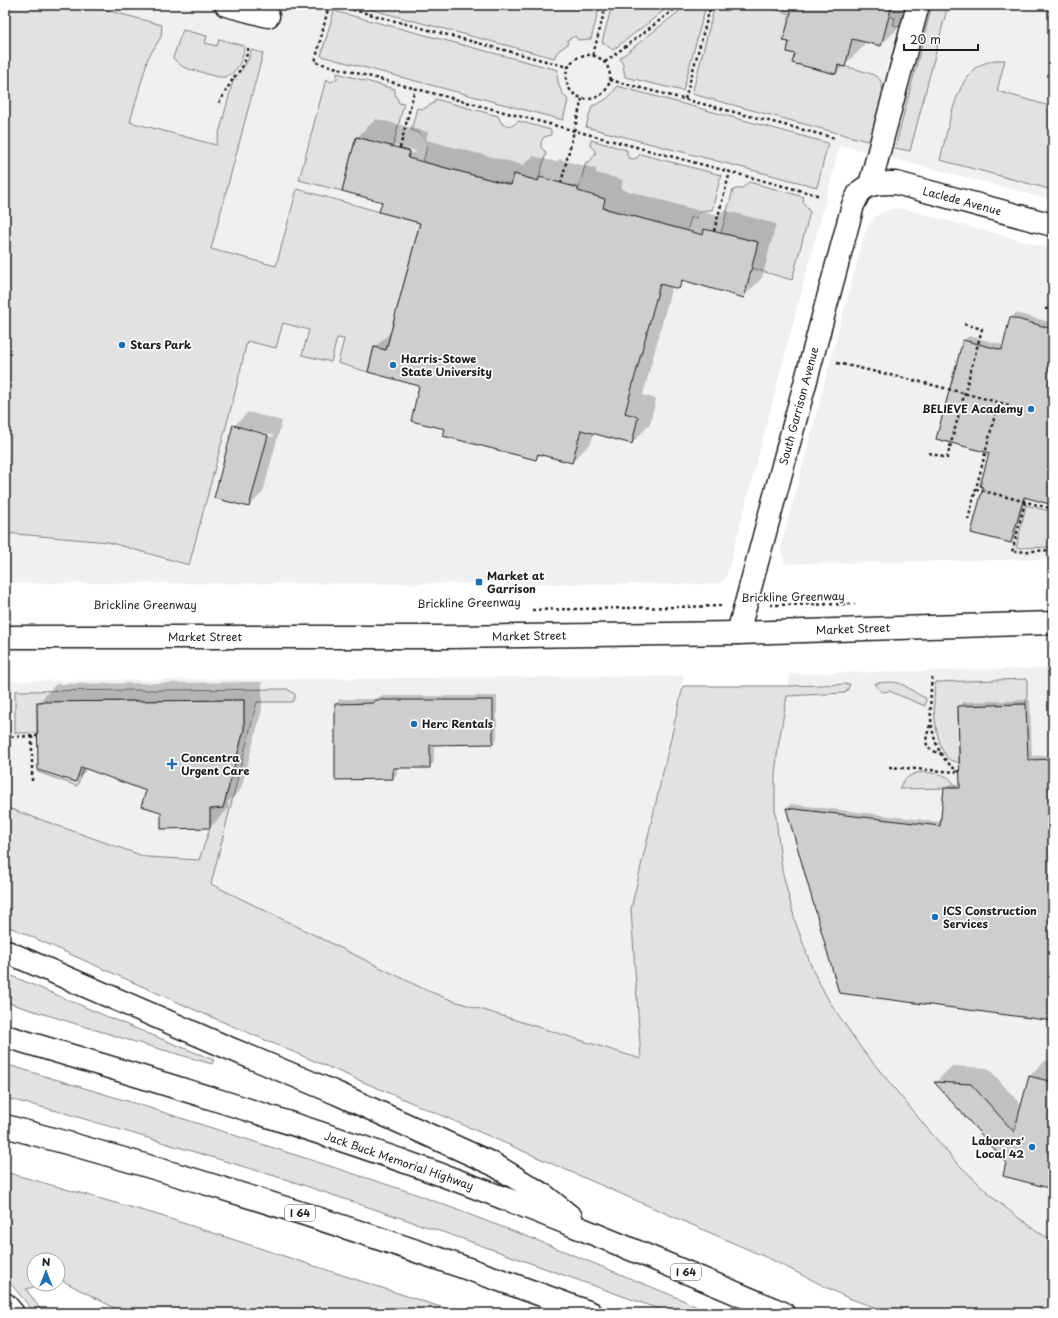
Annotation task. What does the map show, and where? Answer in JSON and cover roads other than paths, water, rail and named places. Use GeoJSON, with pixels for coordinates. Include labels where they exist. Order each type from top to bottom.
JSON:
{"type":"FeatureCollection","features":[{"type":"Feature","properties":{"kind":"main road"},"geometry":{"type":"LineString","coordinates":[[226,5],[268,16]]}},
{"type":"Feature","properties":{"kind":"main road"},"geometry":{"type":"LineString","coordinates":[[870,186],[918,5]]}},
{"type":"Feature","properties":{"kind":"main road","name":"Laclede Avenue"},"geometry":{"type":"LineString","coordinates":[[870,186],[882,183],[896,183],[1053,225]]}},
{"type":"Feature","properties":{"kind":"main road","name":"South Garrison Avenue"},"geometry":{"type":"LineString","coordinates":[[738,633],[853,205],[860,193],[870,186]]}},
{"type":"Feature","properties":{"kind":"main road","name":"Market Street"},"geometry":{"type":"LineString","coordinates":[[5,637],[451,637],[738,633],[1053,623]]}},
{"type":"Feature","properties":{"kind":"main road"},"geometry":{"type":"LineString","coordinates":[[5,951],[336,1093],[493,1164],[545,1196],[588,1230]]}},
{"type":"Feature","properties":{"kind":"main road","name":"Jack Buck Memorial Highway"},"geometry":{"type":"LineString","coordinates":[[5,1036],[332,1136],[419,1166],[588,1230],[783,1313]]}},
{"type":"Feature","properties":{"kind":"main road","name":"I 64"},"geometry":{"type":"LineString","coordinates":[[5,1126],[129,1161],[280,1207],[453,1263],[591,1313]]}},
{"type":"Feature","properties":{"kind":"main road"},"geometry":{"type":"LineString","coordinates":[[5,1304],[13,1313]]}},
{"type":"Feature","properties":{"kind":"place","name":"Stars Park"},"geometry":{"type":"Point","coordinates":[122,345]}},
{"type":"Feature","properties":{"kind":"place","name":"Harris-Stowe State University"},"geometry":{"type":"Point","coordinates":[393,365]}},
{"type":"Feature","properties":{"kind":"place","name":"BELIEVE Academy"},"geometry":{"type":"Point","coordinates":[1031,409]}},
{"type":"Feature","properties":{"kind":"place","name":"Market at Garrison"},"geometry":{"type":"Point","coordinates":[479,582]}},
{"type":"Feature","properties":{"kind":"place","name":"Herc Rentals"},"geometry":{"type":"Point","coordinates":[414,724]}},
{"type":"Feature","properties":{"kind":"place","name":"Concentra Urgent Care"},"geometry":{"type":"Point","coordinates":[172,764]}},
{"type":"Feature","properties":{"kind":"place","name":"ICS Construction Services"},"geometry":{"type":"Point","coordinates":[935,917]}},
{"type":"Feature","properties":{"kind":"place","name":"Laborers' Local 42"},"geometry":{"type":"Point","coordinates":[1032,1147]}}]}
